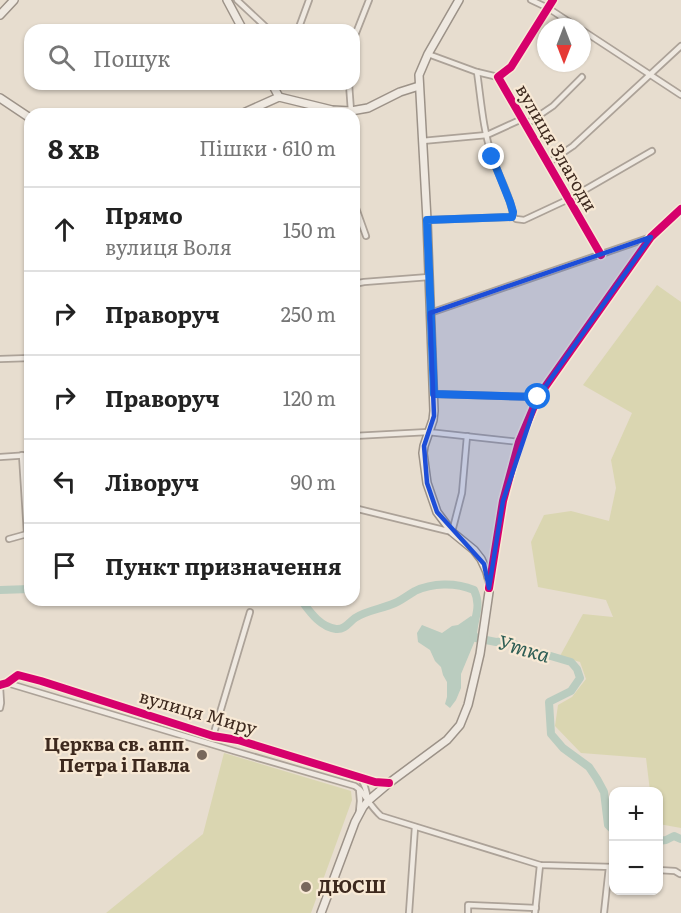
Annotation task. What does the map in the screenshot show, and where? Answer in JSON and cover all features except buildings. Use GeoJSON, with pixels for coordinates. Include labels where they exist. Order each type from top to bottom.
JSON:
{"type":"FeatureCollection","features":[{"type":"Feature","properties":{"kind":"main road"},"geometry":{"type":"LineString","coordinates":[[0,15],[14,0]]}},
{"type":"Feature","properties":{"kind":"main road"},"geometry":{"type":"LineString","coordinates":[[227,0],[240,24]]}},
{"type":"Feature","properties":{"kind":"main road"},"geometry":{"type":"LineString","coordinates":[[321,913],[358,815],[369,800],[447,740],[460,725],[468,705],[484,633],[489,588],[487,572],[474,550],[452,532],[437,512],[426,483],[423,453],[434,416],[434,394],[419,75],[428,54],[459,0]]}},
{"type":"Feature","properties":{"kind":"main road"},"geometry":{"type":"LineString","coordinates":[[400,92],[419,75]]}},
{"type":"Feature","properties":{"kind":"main road"},"geometry":{"type":"LineString","coordinates":[[360,110],[419,86]]}},
{"type":"Feature","properties":{"kind":"main road"},"geometry":{"type":"LineString","coordinates":[[275,90],[279,97]]}},
{"type":"Feature","properties":{"kind":"main road"},"geometry":{"type":"LineString","coordinates":[[400,92],[411,91],[419,95]]}},
{"type":"Feature","properties":{"kind":"main road"},"geometry":{"type":"LineString","coordinates":[[254,108],[279,97],[324,108]]}},
{"type":"Feature","properties":{"kind":"main road"},"geometry":{"type":"LineString","coordinates":[[0,98],[24,114]]}},
{"type":"Feature","properties":{"kind":"street"},"geometry":{"type":"LineString","coordinates":[[237,0],[263,24]]}},
{"type":"Feature","properties":{"kind":"street"},"geometry":{"type":"LineString","coordinates":[[300,24],[309,0]]}},
{"type":"Feature","properties":{"kind":"street"},"geometry":{"type":"LineString","coordinates":[[360,24],[369,0]]}},
{"type":"Feature","properties":{"kind":"street"},"geometry":{"type":"LineString","coordinates":[[531,0],[563,18]]}},
{"type":"Feature","properties":{"kind":"street","name":"вулиця Злагоди"},"geometry":{"type":"LineString","coordinates":[[553,0],[511,67],[498,77],[601,255]]}},
{"type":"Feature","properties":{"kind":"street"},"geometry":{"type":"LineString","coordinates":[[591,36],[681,95]]}},
{"type":"Feature","properties":{"kind":"street"},"geometry":{"type":"LineString","coordinates":[[548,163],[573,146],[681,46]]}},
{"type":"Feature","properties":{"kind":"street"},"geometry":{"type":"LineString","coordinates":[[428,54],[477,72],[498,77]]}},
{"type":"Feature","properties":{"kind":"street"},"geometry":{"type":"LineString","coordinates":[[477,72],[492,157],[510,202],[513,216]]}},
{"type":"Feature","properties":{"kind":"street","name":"вулиця Злагоди"},"geometry":{"type":"LineString","coordinates":[[525,125],[553,106],[582,77]]}},
{"type":"Feature","properties":{"kind":"street"},"geometry":{"type":"LineString","coordinates":[[349,90],[351,108]]}},
{"type":"Feature","properties":{"kind":"street"},"geometry":{"type":"LineString","coordinates":[[422,141],[487,135],[522,119]]}},
{"type":"Feature","properties":{"kind":"street"},"geometry":{"type":"LineString","coordinates":[[513,216],[524,220],[569,199],[652,151]]}},
{"type":"Feature","properties":{"kind":"street"},"geometry":{"type":"LineString","coordinates":[[489,588],[503,501],[519,442],[538,397],[651,237],[681,210]]}},
{"type":"Feature","properties":{"kind":"street"},"geometry":{"type":"LineString","coordinates":[[427,220],[510,218],[513,216]]}},
{"type":"Feature","properties":{"kind":"street"},"geometry":{"type":"LineString","coordinates":[[360,219],[366,236]]}},
{"type":"Feature","properties":{"kind":"street"},"geometry":{"type":"LineString","coordinates":[[430,313],[651,237]]}},
{"type":"Feature","properties":{"kind":"street"},"geometry":{"type":"LineString","coordinates":[[360,283],[429,277]]}},
{"type":"Feature","properties":{"kind":"street"},"geometry":{"type":"LineString","coordinates":[[0,359],[24,358]]}},
{"type":"Feature","properties":{"kind":"street"},"geometry":{"type":"LineString","coordinates":[[434,394],[538,397]]}},
{"type":"Feature","properties":{"kind":"street"},"geometry":{"type":"LineString","coordinates":[[360,436],[428,432],[519,442]]}},
{"type":"Feature","properties":{"kind":"street"},"geometry":{"type":"LineString","coordinates":[[360,509],[452,532],[462,493],[466,436]]}},
{"type":"Feature","properties":{"kind":"street"},"geometry":{"type":"LineString","coordinates":[[0,457],[22,455],[24,487]]}},
{"type":"Feature","properties":{"kind":"street"},"geometry":{"type":"LineString","coordinates":[[9,539],[24,535]]}},
{"type":"Feature","properties":{"kind":"street"},"geometry":{"type":"LineString","coordinates":[[213,736],[250,612]]}},
{"type":"Feature","properties":{"kind":"street","name":"вулиця Миру"},"geometry":{"type":"LineString","coordinates":[[0,686],[18,675],[213,736],[238,740],[378,783],[389,783]]}},
{"type":"Feature","properties":{"kind":"street","name":"вулиця Миру"},"geometry":{"type":"LineString","coordinates":[[7,683],[351,785],[359,789],[381,816],[415,827],[540,865],[609,867]]}},
{"type":"Feature","properties":{"kind":"street"},"geometry":{"type":"LineString","coordinates":[[0,686],[0,708]]}},
{"type":"Feature","properties":{"kind":"street"},"geometry":{"type":"LineString","coordinates":[[361,778],[369,800]]}},
{"type":"Feature","properties":{"kind":"street"},"geometry":{"type":"LineString","coordinates":[[358,815],[359,789]]}},
{"type":"Feature","properties":{"kind":"street"},"geometry":{"type":"LineString","coordinates":[[409,913],[415,827]]}},
{"type":"Feature","properties":{"kind":"street"},"geometry":{"type":"LineString","coordinates":[[468,913],[468,905],[535,911],[540,865]]}},
{"type":"Feature","properties":{"kind":"street"},"geometry":{"type":"LineString","coordinates":[[663,870],[675,871],[680,874]]}},
{"type":"Feature","properties":{"kind":"street"},"geometry":{"type":"LineString","coordinates":[[604,913],[609,880]]}},
{"type":"Feature","properties":{"kind":"highlighted area"},"geometry":{"type":"Polygon","coordinates":[[[651,237],[538,397],[503,501],[489,588],[484,564],[437,512],[427,483],[424,446],[434,416],[430,313],[651,237]]]}},
{"type":"Feature","properties":{"kind":"shaded area"},"geometry":{"type":"Polygon","coordinates":[[[657,285],[681,302],[681,828],[663,825],[663,787],[650,787],[646,758],[581,753],[555,726],[558,705],[572,697],[586,679],[580,662],[560,656],[583,614],[613,617],[606,600],[538,587],[531,542],[544,515],[571,511],[609,521],[616,488],[611,460],[632,413],[583,385],[657,285]]]}},
{"type":"Feature","properties":{"kind":"shaded area"},"geometry":{"type":"Polygon","coordinates":[[[471,616],[478,621],[476,638],[461,674],[461,688],[450,708],[445,704],[447,682],[441,667],[430,650],[418,642],[417,633],[422,625],[442,633],[471,616]]]}},
{"type":"Feature","properties":{"kind":"shaded area"},"geometry":{"type":"Polygon","coordinates":[[[224,753],[351,791],[352,800],[311,913],[106,913],[203,834],[224,753]]]}},
{"type":"Feature","properties":{"kind":"waterway","name":"Утка"},"geometry":{"type":"LineString","coordinates":[[306,606],[320,622],[330,628],[339,629],[360,615],[395,603],[422,588],[451,585],[474,590],[477,612],[473,634],[476,638],[512,642],[522,651],[527,649],[571,662],[577,669],[580,678],[571,691],[549,702],[551,734],[563,748],[589,767],[597,779],[604,792],[609,826]]}},
{"type":"Feature","properties":{"kind":"waterway","name":"Утка"},"geometry":{"type":"LineString","coordinates":[[0,590],[24,589]]}},
{"type":"Feature","properties":{"kind":"waterway","name":"Утка"},"geometry":{"type":"LineString","coordinates":[[663,840],[674,836],[681,839]]}},
{"type":"Feature","properties":{"kind":"cycle path"},"geometry":{"type":"LineString","coordinates":[[553,0],[511,67],[498,77],[601,255]]}},
{"type":"Feature","properties":{"kind":"cycle path"},"geometry":{"type":"LineString","coordinates":[[489,588],[503,501],[519,442],[538,397],[651,237],[681,209]]}},
{"type":"Feature","properties":{"kind":"cycle path"},"geometry":{"type":"LineString","coordinates":[[0,685],[18,675],[213,736],[238,740],[375,782],[389,783]]}},
{"type":"Feature","properties":{"kind":"place","name":"Церква св. апп. Петра і Павла"},"geometry":{"type":"Point","coordinates":[202,755]}},
{"type":"Feature","properties":{"kind":"place","name":"ДЮСШ"},"geometry":{"type":"Point","coordinates":[306,887]}},
{"type":"Feature","properties":{"kind":"route"},"geometry":{"type":"LineString","coordinates":[[492,157],[510,202],[512,217],[427,220],[434,394],[538,397]]}}]}
